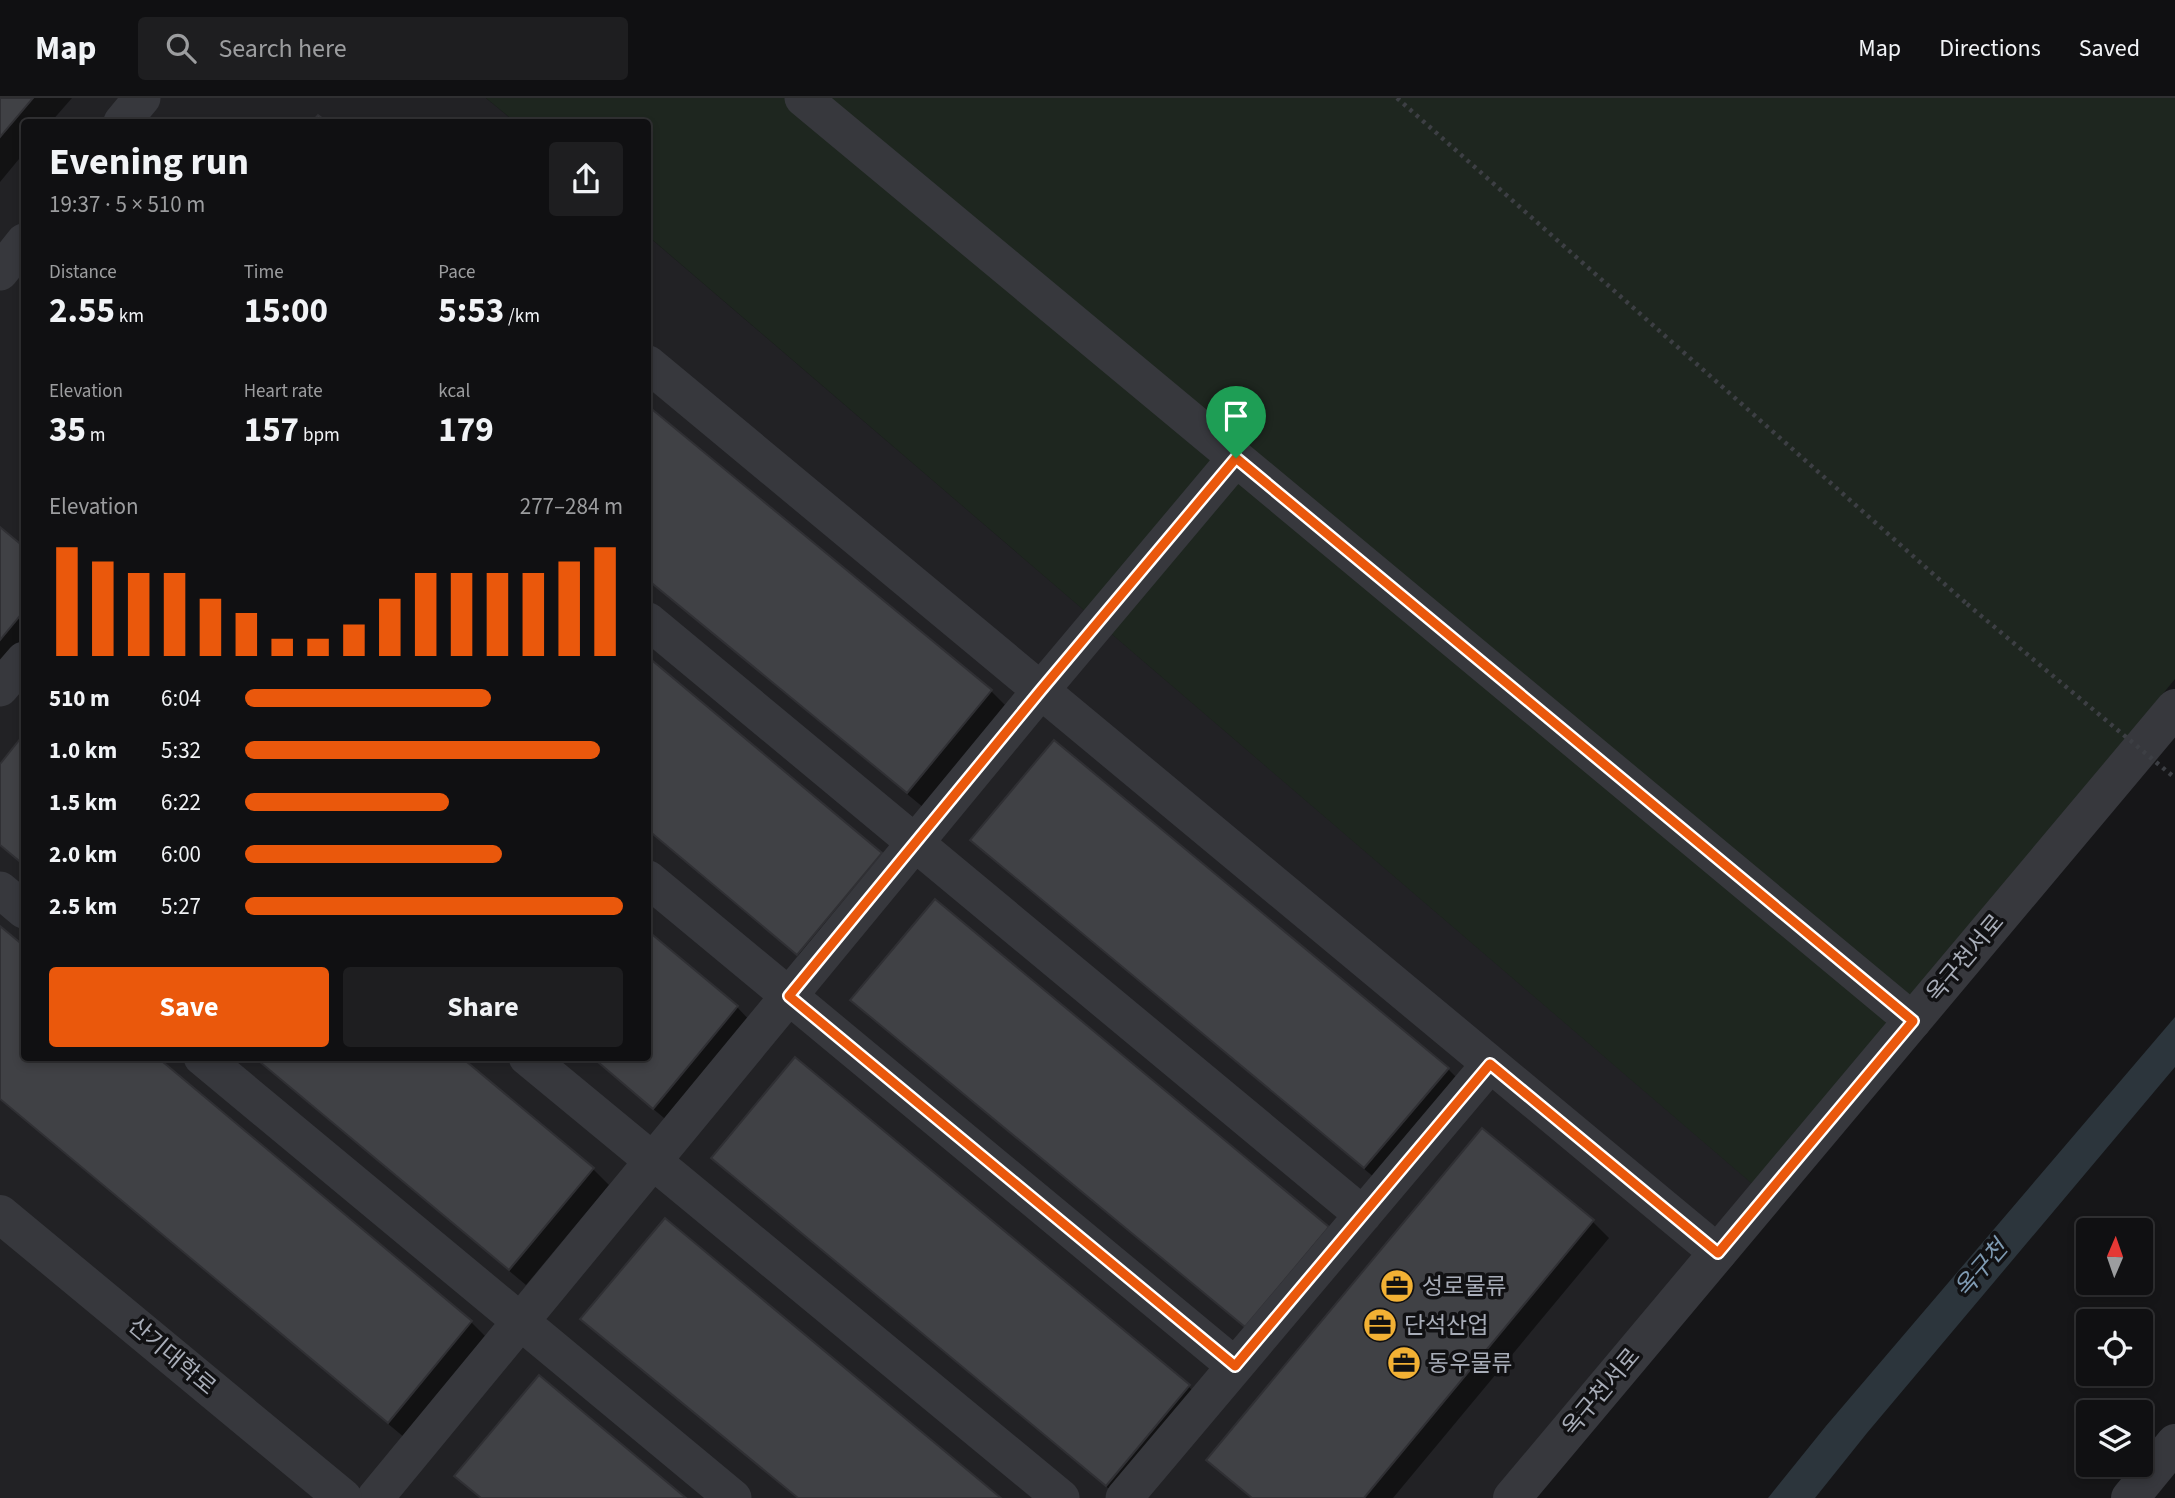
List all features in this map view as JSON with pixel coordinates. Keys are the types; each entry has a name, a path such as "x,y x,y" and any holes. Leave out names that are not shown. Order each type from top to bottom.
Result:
{"street":[{"path":"124,119 142,98"},
{"path":"803,98 1913,1021"},
{"path":"0,272 21,246"},
{"path":"651,366 1718,1253"},
{"path":"374,1498 1236,458"},
{"path":"651,623 1363,1215"},
{"path":"0,688 21,664"},
{"name":"옥구천서로","path":"1512,1498 2175,708"},
{"path":"651,881 1235,1366"},
{"path":"0,890 21,908"},
{"path":"207,1061 733,1498"},
{"path":"532,1061 1061,1498"},
{"path":"1124,1498 1490,1064"},
{"name":"산기대학로","path":"0,1214 343,1498"},
{"path":"2130,1498 2175,1443"}],"path":[{"path":"1397,98 1967,604 2175,778"}],"shaded area":[{"path":"0,98 486,98 511,119 21,119 21,1061 651,1061 651,239 1766,1195 1512,1498 0,1498"},
{"path":"486,98 2175,98 2175,679 1757,1188 651,239 651,119 511,119"}],"water":[{"name":"옥구천","path":"2175,1017 2175,1067 1815,1498 1768,1498 1826,1426"}],"building":[{"path":"0,98 33,98 0,137"},
{"path":"651,408 992,690 907,793 651,582"},
{"path":"0,527 21,544 21,615 0,640"},
{"path":"651,660 882,853 797,955 651,833"},
{"path":"21,738 21,862 0,845 0,764"},
{"path":"1054,740 1449,1068 1364,1168 970,840"},
{"path":"935,899 1329,1227 1245,1327 850,1000"},
{"path":"0,926 21,944 21,1061 162,1061 472,1321 388,1423 0,1099"},
{"path":"651,934 738,1006 653,1109 597,1061 651,1061"},
{"path":"795,1057 1190,1385 1106,1486 711,1158"},
{"path":"259,1061 466,1061 594,1168 509,1270"},
{"path":"1482,1128 1594,1220 1364,1498 1252,1498 1206,1460"},
{"path":"665,1218 1001,1498 798,1498 580,1319"},
{"path":"539,1375 686,1498 481,1498 454,1476"}],"place":[{"name":"성로물류","path":"1397,1286"},
{"name":"단석산업","path":"1380,1325"},
{"name":"동우물류","path":"1404,1363"}],"route":[{"path":"1236,458 1913,1021 1718,1253 1490,1064 1235,1366 789,996 1236,458"}]}
